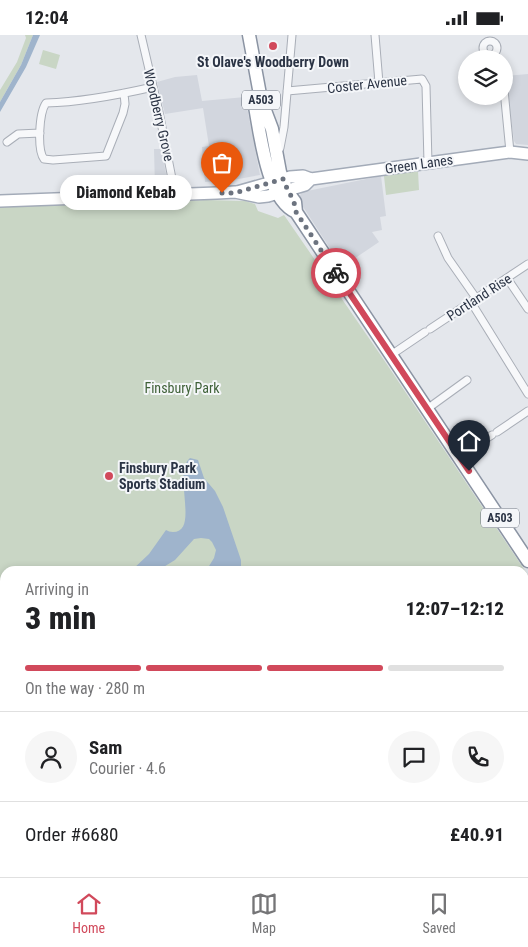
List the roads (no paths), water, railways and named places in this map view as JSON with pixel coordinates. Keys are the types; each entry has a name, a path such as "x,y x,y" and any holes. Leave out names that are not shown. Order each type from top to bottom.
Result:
{"highway":[{"name":"A503","path":"242,35 269,177 279,186"},
{"name":"A503","path":"249,35 261,100 272,129 279,186 288,208 296,212 528,561"}],"main road":[{"name":"Green Lanes","path":"0,201 235,193 259,197 279,186 305,185 310,179 510,152 528,154"}],"street":[{"name":"Woodberry Grove","path":"141,35 175,194"},
{"path":"275,149 280,147 281,144 292,35"},
{"path":"375,35 379,83"},
{"name":"Coster Avenue","path":"287,91 422,79 426,86 428,163"},
{"path":"124,93 125,104 123,113 106,156 44,159 40,155 42,112 46,103 75,101 152,87"},
{"path":"505,105 510,152"},
{"path":"7,142 18,134 40,133"},
{"path":"438,236 448,258 528,393"},
{"name":"Portland Rise","path":"391,355 528,264"},
{"path":"507,278 528,309"},
{"path":"428,409 467,380"},
{"path":"458,456 528,411"}],"water":[{"path":"33,35 40,35 26,67 0,112 0,102 21,65"},
{"path":"190,458 198,460 204,478 215,491 223,507 241,560 241,566 209,566 216,550 209,539 201,538 194,539 175,560 165,566 136,566 149,554 166,530 173,532 181,529 185,522 185,465"}],"place":[{"name":"St Olave's Woodberry Down","path":"273,46"},
{"name":"Diamond Kebab","path":"222,193"},
{"name":"Finsbury Park Sports Stadium","path":"109,476"}],"park label":[{"name":"Finsbury Park","path":"182,388"}]}
